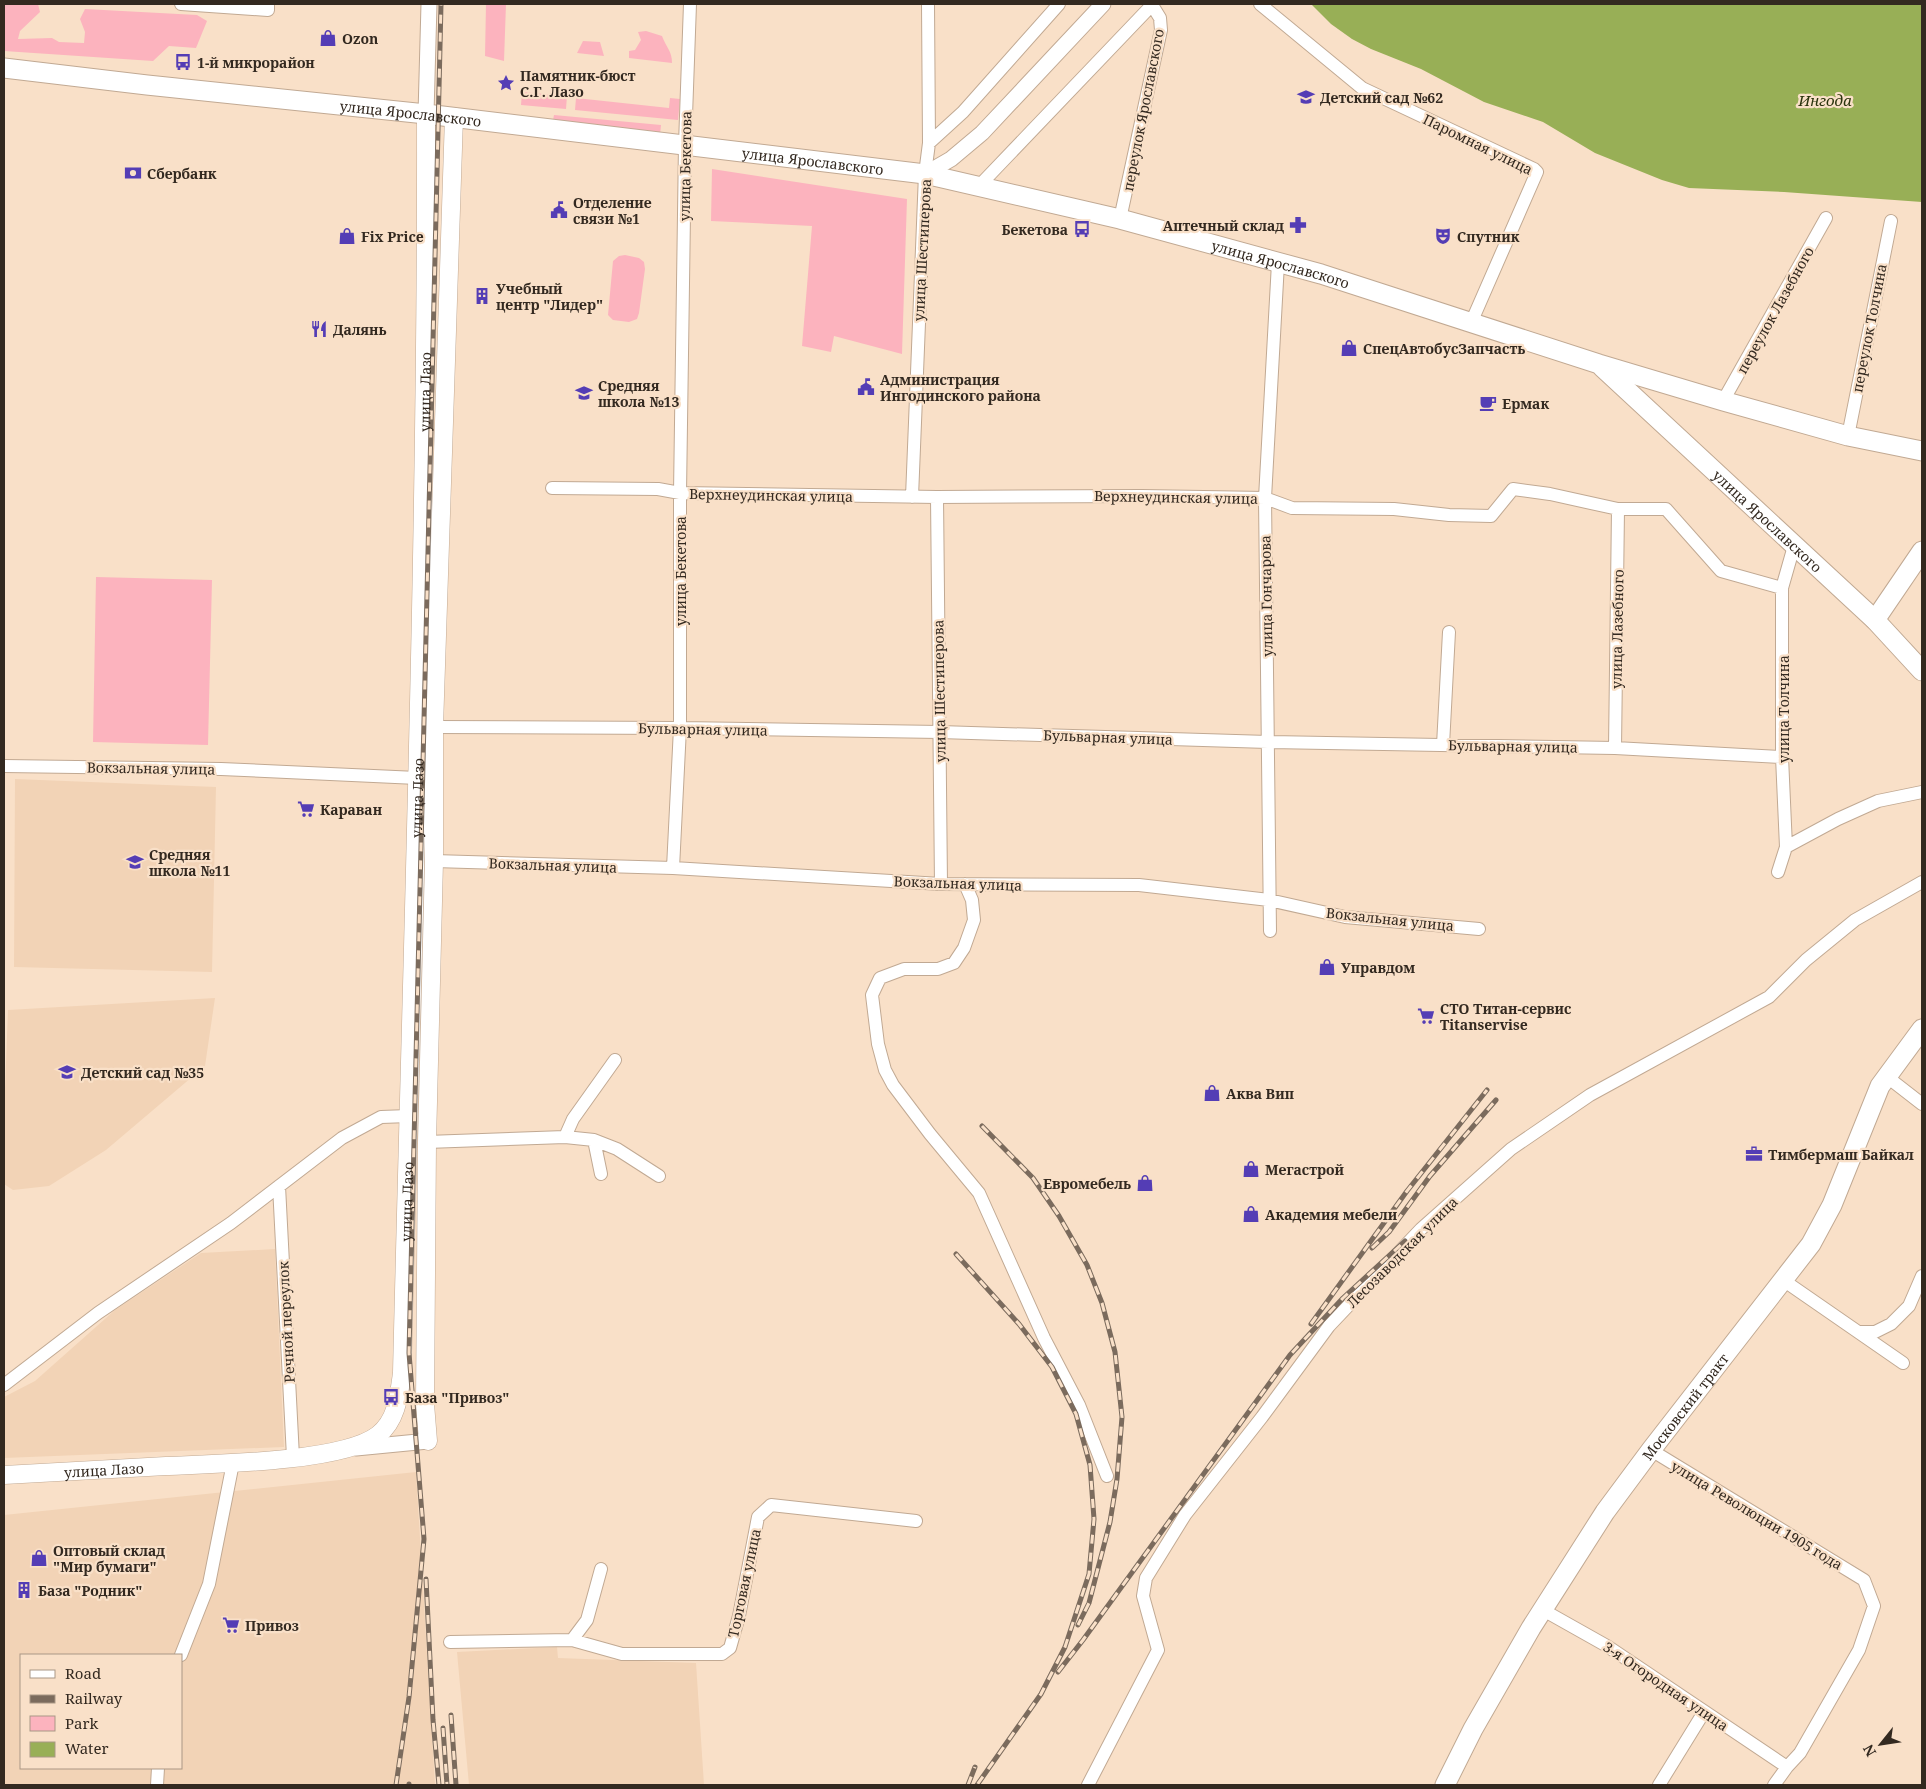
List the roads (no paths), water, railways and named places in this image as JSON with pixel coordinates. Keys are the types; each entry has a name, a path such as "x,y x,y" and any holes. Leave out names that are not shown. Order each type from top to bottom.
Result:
{"main road":[{"name":"улица Ярославского","path":"4,68 454,117 925,174 1120,220 1321,274 1599,364 1723,401 1848,436 1922,451"},
{"name":"улица Лазо","path":"4,1475 233,1463 348,1449 379,1434 390,1420 398,1402 402,1373 417,778 425,373 426,114"},
{"name":"улица Лазо","path":"428,1441 425,1404 427,1142 434,861 434,727 454,117"},
{"name":"улица Ярославского","path":"1599,364 1875,620"},
{"path":"1922,551 1875,620 1922,671"},
{"name":"Московский тракт","path":"1450,1783 1473,1729 1542,1610 1605,1512 1811,1244 1832,1205 1860,1131 1880,1086 1922,1029"}],"street":[{"path":"181,4 268,10 268,4"},
{"name":"улица Лазо","path":"426,114 429,4"},
{"name":"улица Бекетова","path":"673,868 680,728 680,493 685,144 690,4"},
{"name":"улица Шестиперова","path":"912,497 925,174 929,143 928,4"},
{"path":"929,143 963,112 1059,4"},
{"path":"925,174 951,159 982,133 1103,4"},
{"path":"979,186 1152,4"},
{"name":"переулок Ярославского","path":"1120,220 1161,30 1160,18 1152,4"},
{"name":"Паромная улица","path":"1260,4 1362,88 1537,172 1470,323"},
{"name":"переулок Лазебного","path":"1723,401 1826,218"},
{"name":"переулок Толчина","path":"1848,436 1891,221"},
{"name":"улица Гончарова","path":"1270,931 1265,498 1278,263"},
{"name":"Верхнеудинская улица","path":"552,488 658,489 680,493 912,497 1142,496 1265,498 1292,508 1394,509 1449,515 1492,516 1513,489 1550,494 1618,509 1666,509 1721,571 1782,588"},
{"name":"улица Шестиперова","path":"938,497 941,884"},
{"name":"улица Лазебного","path":"1615,748 1618,509"},
{"name":"улица Толчина","path":"1778,872 1786,847 1782,757 1782,588 1794,546"},
{"path":"1443,745 1449,632"},
{"name":"Бульварная улица","path":"434,727 940,732 1268,742 1615,748 1782,757"},
{"name":"Вокзальная улица","path":"4,766 221,769 417,778"},
{"path":"1786,847 1838,819 1878,801 1922,792"},
{"name":"Вокзальная улица","path":"434,861 673,868 941,884 1139,885 1269,900 1345,917 1479,929"},
{"name":"Лесозаводская улица","path":"1088,1785 1158,1650 1143,1596 1146,1578 1185,1515 1262,1417 1329,1326 1421,1229 1511,1149 1590,1095 1768,997 1806,960 1855,920 1922,882"},
{"path":"965,884 972,900 974,920 964,948 954,963 938,969 904,968 880,978 872,995 878,1044 885,1070 893,1085 930,1134 979,1193 1044,1338 1079,1404 1106,1476"},
{"path":"565,1137 573,1119 615,1060"},
{"path":"1886,1076 1922,1104"},
{"path":"4,1385 98,1313 231,1223 342,1138 381,1117 409,1116"},
{"path":"427,1142 565,1137 594,1140 617,1149 659,1176"},
{"path":"594,1140 601,1174"},
{"name":"Речной переулок","path":"279,1186 292,1457"},
{"path":"1858,1332 1875,1332 1891,1324 1909,1306 1922,1276"},
{"path":"1783,1280 1904,1364"},
{"path":"348,1449 428,1441"},
{"name":"улица Революции 1905 года","path":"1651,1450 1864,1580 1874,1606 1859,1650 1800,1752 1787,1767"},
{"path":"180,1654 209,1584 233,1463"},
{"name":"Торговая улица","path":"450,1642 572,1640 622,1654 722,1654 730,1648 739,1616 758,1517 771,1505 916,1521"},
{"path":"572,1640 587,1620 601,1569"},
{"name":"3-я Огородная улица","path":"1542,1610 1607,1646 1787,1767"},
{"path":"1659,1785 1704,1712"},
{"path":"1774,1785 1787,1767"},
{"path":"157,1785 158,1769"}],"water":[{"name":"Ингода","path":"1311,4 1922,4 1922,202 1784,192 1689,188 1662,180 1595,153 1543,122 1484,102 1421,69 1371,49 1352,39 1331,24"}],"railway":[{"path":"396,1785 409,1697 424,1539 409,1353 441,4"},
{"path":"1311,1324 1407,1191 1487,1090"},
{"path":"1372,1248 1389,1232 1430,1176 1496,1100"},
{"path":"982,1126 1033,1178 1059,1216 1087,1265 1102,1303 1115,1352 1122,1417 1117,1479 1110,1522 1089,1603 1078,1625"},
{"path":"1058,1672 1290,1355 1343,1298 1405,1241"},
{"path":"956,1254 1019,1324 1052,1367 1076,1414 1090,1465 1094,1519 1089,1574 1065,1647 1041,1694 977,1785"},
{"path":"426,1579 433,1720 439,1785"},
{"path":"451,1715 456,1785"},
{"path":"443,1728 447,1785"},
{"path":"968,1785 975,1767"}],"place":[{"name":"Ozon","path":"328,38"},
{"name":"1-й микрорайон","path":"183,62"},
{"name":"Памятник-бюст С.Г. Лазо","path":"506,83"},
{"name":"Детский сад №62","path":"1306,97"},
{"name":"Сбербанк","path":"133,173"},
{"name":"Отделение связи №1","path":"559,210"},
{"name":"Аптечный склад","path":"1298,225"},
{"name":"Бекетова","path":"1082,229"},
{"name":"Fix Price","path":"347,236"},
{"name":"Спутник","path":"1443,236"},
{"name":"Учебный центр \"Лидер\"","path":"482,296"},
{"name":"Далянь","path":"319,329"},
{"name":"СпецАвтобусЗапчасть","path":"1349,348"},
{"name":"Администрация Ингодинского района","path":"866,387"},
{"name":"Средняя школа №13","path":"584,393"},
{"name":"Ермак","path":"1488,403"},
{"name":"Караван","path":"306,809"},
{"name":"Средняя школа №11","path":"135,862"},
{"name":"Управдом","path":"1327,967"},
{"name":"СТО Титан-сервис Titanservise","path":"1426,1016"},
{"name":"Детский сад №35","path":"67,1072"},
{"name":"Аква Вип","path":"1212,1093"},
{"name":"Тимбермаш Байкал","path":"1754,1154"},
{"name":"Мегастрой","path":"1251,1169"},
{"name":"Евромебель","path":"1145,1183"},
{"name":"Академия мебели","path":"1251,1214"},
{"name":"База \"Привоз\"","path":"391,1397"},
{"name":"Оптовый склад \"Мир бумаги\"","path":"39,1558"},
{"name":"База \"Родник\"","path":"24,1590"},
{"name":"Привоз","path":"231,1625"}]}
